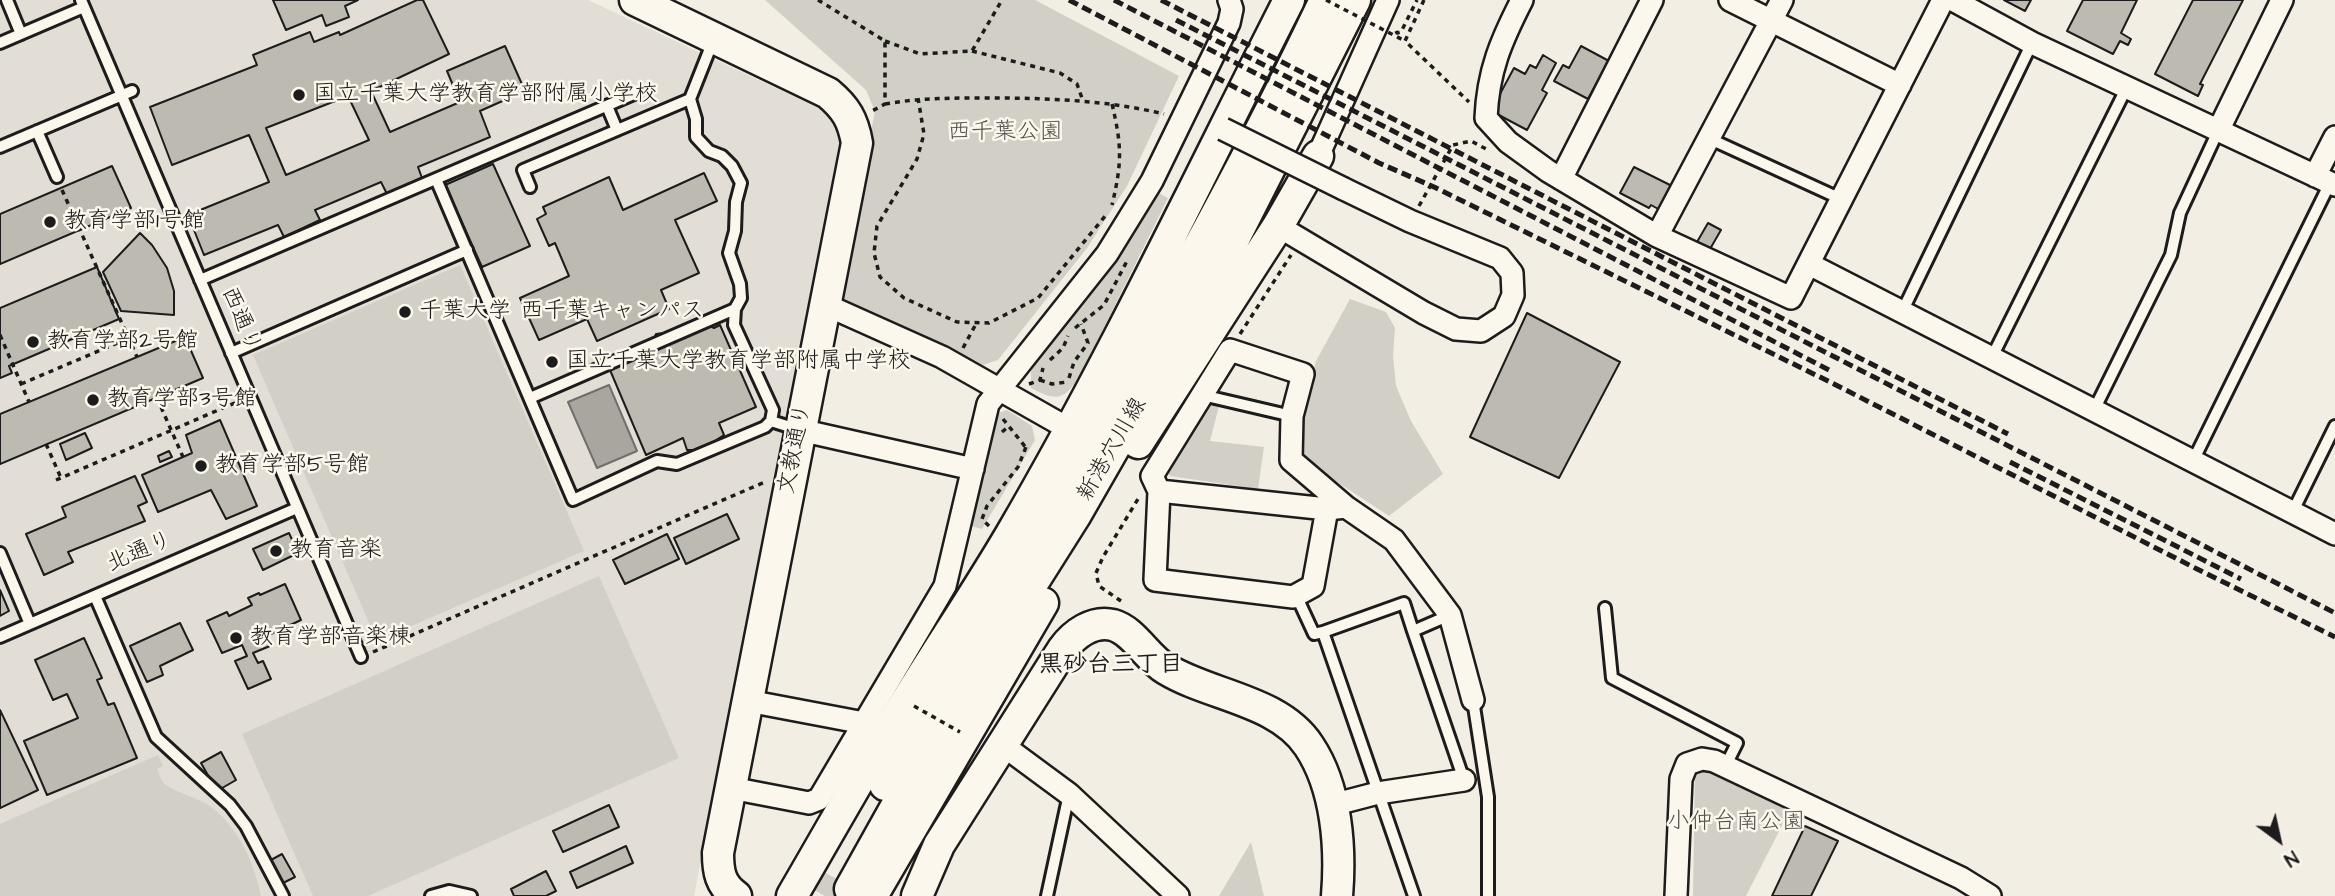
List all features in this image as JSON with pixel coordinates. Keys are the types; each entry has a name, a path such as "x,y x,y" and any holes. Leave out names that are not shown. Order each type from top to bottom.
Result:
{"street":[{"name":"文教通り","path":"635,0 828,93 844,107 853,124 856,143 825,305 795,428 748,701 718,853 718,870 723,883 736,896"},
{"path":"731,788 809,803 819,799 945,586 988,404 1002,390 1107,254 1152,181 1228,23 1231,9 1229,0"},
{"path":"792,896 906,702 1010,535 1069,429 1148,281 1289,0"},
{"name":"新港穴川線","path":"852,887 909,740 1047,513 1182,279 1326,0"},
{"name":"新港穴川線","path":"852,887 931,744 1075,516 1235,237 1355,0"},
{"path":"852,887 1138,443 1290,233 1318,156 1388,0"},
{"path":"1522,0 1501,41 1487,90 1486,118 1508,142 1561,179 1657,236 1791,298 1943,0"},
{"path":"1561,179 1652,0"},
{"path":"1730,0 1900,85"},
{"path":"1657,236 1782,0"},
{"path":"1954,0 2032,43 2327,181 2335,136"},
{"path":"2219,130 2282,0"},
{"path":"1223,129 1410,221 1500,258 1512,273 1513,295 1504,316 1481,331 1456,329 1424,313 1290,233"},
{"path":"1809,264 2335,534"},
{"path":"825,305 942,357 1069,429"},
{"path":"1336,508 1313,586 1293,597 1155,580 1156,483 1202,395 1230,350 1303,374 1292,416 1291,460 1336,508 1394,540 1450,615 1473,700"},
{"path":"795,428 973,469"},
{"path":"1156,483 1336,508"},
{"path":"917,896 939,845 968,795 1003,746 1074,635 1106,624 1128,634 1148,656 1166,670 1280,718 1308,744 1321,767 1332,805 1337,841 1337,896"},
{"path":"748,701 864,723"},
{"path":"1003,746 1069,794 1178,896"},
{"path":"1676,896 1681,779 1687,764 1702,759 1725,767 1961,878 1990,896"},
{"path":"1332,805 1378,793 1464,780"}],"lane":[{"path":"7,0 21,34"},
{"path":"0,43 82,4"},
{"name":"西通り","path":"82,4 127,93 200,280 361,657"},
{"path":"436,179 573,500 657,461 677,464 765,427 771,421 772,410 734,325 735,309 741,298 740,284 729,253 735,231 736,202 741,183 733,166 722,156 709,151 696,137 696,119 690,99 715,38"},
{"path":"1902,312 2032,43"},
{"path":"1992,359 2127,86"},
{"path":"0,147 127,93"},
{"path":"200,280 634,94"},
{"path":"530,187 523,170 690,99"},
{"path":"607,106 617,130"},
{"path":"2094,410 2171,255 2180,214 2219,130"},
{"path":"37,131 59,183"},
{"path":"1708,138 1841,200"},
{"path":"2193,461 2327,181"},
{"path":"231,353 467,250"},
{"path":"530,398 735,309"},
{"path":"1202,395 1292,416"},
{"path":"771,421 795,428"},
{"path":"2292,513 2335,426"},
{"name":"北通り","path":"0,637 298,508"},
{"path":"0,553 30,624"},
{"path":"1296,595 1314,634 1404,603 1464,780"},
{"path":"95,596 156,737 230,806 246,826 283,896"},
{"path":"1605,608 1612,678 1737,743 1725,767"},
{"path":"1413,631 1450,615"},
{"path":"1323,632 1414,896"},
{"path":"1473,700 1488,797 1488,896"},
{"path":"1047,896 1069,794"},
{"path":"431,896 449,891 471,896"}],"path":[{"path":"818,0 885,41 920,54 972,51 1060,74 1077,84 1083,101"},
{"path":"972,51 1002,0"},
{"path":"1326,0 1405,41 1486,118"},
{"path":"1401,32 1417,0"},
{"path":"1405,41 1424,0"},
{"path":"885,41 885,104"},
{"path":"918,98 925,134 917,159 877,226 874,253 880,277 904,298 957,322 989,323 1038,298 1111,209 1120,172 1119,137 1111,104"},
{"path":"867,113 885,104 918,98 1058,99 1135,107 1166,115"},
{"path":"1410,221 1453,145 1471,141 1493,152"},
{"path":"59,183 137,357"},
{"path":"1230,350 1290,233"},
{"path":"961,353 977,322"},
{"path":"1068,382 1074,362 1088,343 1081,324"},
{"path":"0,335 29,402"},
{"path":"21,384 130,338"},
{"path":"1040,380 1052,384 1076,384"},
{"path":"55,480 250,397"},
{"path":"158,398 183,457"},
{"path":"1002,418 1032,454"},
{"path":"46,444 61,478"},
{"path":"989,526 982,519 987,506 1017,467 1026,447"},
{"path":"361,657 767,481 779,481"},
{"path":"1126,604 1100,586 1097,573 1103,557 1156,483"},
{"path":"914,706 960,732"}],"shaded area":[{"name":"千葉大学 西千葉キャンパス","path":"0,0 588,0 827,112 843,147 694,896 0,896"},
{"path":"609,385 637,451 597,468 568,402"}],"green space":[{"name":"西千葉公園","path":"765,0 1035,0 1179,76 1127,186 1087,248 998,360 983,365 838,300 875,111 866,90"},
{"path":"1153,190 1168,198 1080,376 1069,390 1059,396 1047,395 1031,388 1031,371 1112,263"},
{"path":"460,265 584,551 377,641 253,355"},
{"path":"1350,299 1386,312 1395,328 1393,356 1396,386 1411,421 1443,474 1389,516 1296,455 1296,435 1316,361"},
{"path":"1213,403 1219,406 1210,441 1264,447 1258,489 1170,476 1166,468 1203,407"},
{"path":"1007,410 1032,426 1035,440 982,529 964,524 988,417"},
{"path":"599,576 679,758 368,896 313,896 242,734"},
{"path":"158,755 163,766 157,769 164,783 205,803 235,832 248,856 261,896 0,896 0,824"},
{"name":"小仲台南公園","path":"1708,765 1793,804 1746,896 1693,896 1695,772"},
{"path":"1251,842 1264,896 1219,896"}],"building":[{"path":"273,0 358,0 345,6 349,17 326,26 322,15 286,30"},
{"path":"417,0 423,0 449,54 371,91 390,132 460,102 447,71 505,46 525,91 480,111 490,137 418,167 422,178 387,194 381,182 315,210 320,220 284,237 278,225 204,255 188,215 269,182 249,135 172,165 150,107 257,65 253,55 310,32 314,42 339,32 340,35","holes":["348,96 369,140 286,175 266,128"]},
{"path":"2004,0 2031,0 2025,11"},
{"path":"2083,0 2137,0 2121,33 2131,39 2128,45 2120,41 2113,54 2067,31"},
{"path":"2193,0 2243,0 2200,84 2203,85 2198,96 2155,74"},
{"path":"1581,46 1609,61 1588,99 1554,81 1563,65 1569,68"},
{"path":"1543,55 1556,63 1542,90 1547,93 1527,130 1495,113 1498,107 1494,105 1514,68 1525,74 1530,65 1536,68"},
{"path":"493,164 530,246 482,267 445,185"},
{"name":"教育学部1号館","path":"112,166 131,208 0,264 0,214"},
{"path":"1634,167 1672,186 1660,210 1651,205 1649,208 1620,193"},
{"path":"704,173 717,201 675,220 699,273 661,290 669,309 597,341 587,319 539,340 520,298 569,276 555,243 549,246 537,219 546,214 543,207 609,177 623,210"},
{"path":"1708,223 1721,230 1710,249 1697,242"},
{"path":"140,233 152,245 167,268 174,291 174,315 121,311 103,272"},
{"name":"教育学部2号館","path":"97,267 119,319 9,366 12,373 0,378 0,308"},
{"path":"1527,313 1620,362 1559,478 1470,437"},
{"path":"702,322 714,328 720,325 756,407 719,423 724,435 701,450 687,450 683,438 646,455 610,370 615,368 619,356 653,341 656,334 664,333 667,336"},
{"name":"教育学部3号館","path":"185,337 203,378 0,464 0,414"},
{"name":"教育学部5号館","path":"220,420 257,506 226,519 211,490 158,512 142,475 192,453 186,435"},
{"path":"85,433 92,448 66,460 60,444"},
{"path":"169,451 172,457 160,462 158,456"},
{"path":"135,476 147,502 138,506 145,521 68,552 73,562 44,575 26,534 66,517 62,507"},
{"path":"727,514 739,539 686,564 674,538"},
{"name":"教育音楽","path":"289,533 298,553 263,570 253,549"},
{"path":"667,534 679,559 625,584 613,560"},
{"name":"教育学部音楽棟","path":"285,584 301,620 271,634 270,630 255,637 259,644 267,640 270,646 253,653 258,663 263,661 271,679 248,689 235,661 247,656 242,645 222,653 207,621 227,612 229,616 252,605 248,598"},
{"path":"0,590 9,611 0,616"},
{"path":"180,623 193,650 160,666 163,675 147,682 130,646"},
{"path":"84,638 102,678 97,680 108,705 114,703 137,758 47,795 24,741 78,718 67,694 53,700 35,660"},
{"path":"0,710 38,790 0,808"},
{"path":"221,752 236,780 217,791 201,763"},
{"path":"609,805 619,827 563,852 553,831"},
{"path":"1805,826 1838,841 1811,896 1772,896"},
{"path":"626,846 633,863 577,888 570,872"},
{"path":"282,854 295,877 281,884 269,861"},
{"path":"546,871 556,891 546,896 514,896 511,889"}],"tunnel":[{"path":"825,896 835,878"}],"railway":[{"path":"1069,0 1379,163 1434,187 1832,383 2335,637"},
{"path":"1114,0 1829,370"},
{"path":"1161,0 2008,434"},
{"path":"1176,20 2335,613"},
{"path":"2010,462 2241,579"}],"place":[{"name":"国立千葉大学教育学部附属小学校","path":"299,95"},
{"name":"教育学部1号館","path":"50,222"},
{"name":"千葉大学 西千葉キャンパス","path":"405,312"},
{"name":"教育学部2号館","path":"33,342"},
{"name":"国立千葉大学教育学部附属中学校","path":"552,362"},
{"name":"教育学部3号館","path":"93,400"},
{"name":"教育学部5号館","path":"201,466"},
{"name":"教育音楽","path":"276,551"},
{"name":"教育学部音楽棟","path":"236,638"}],"district":[{"name":"黒砂台三丁目","path":"1111,666"}]}
